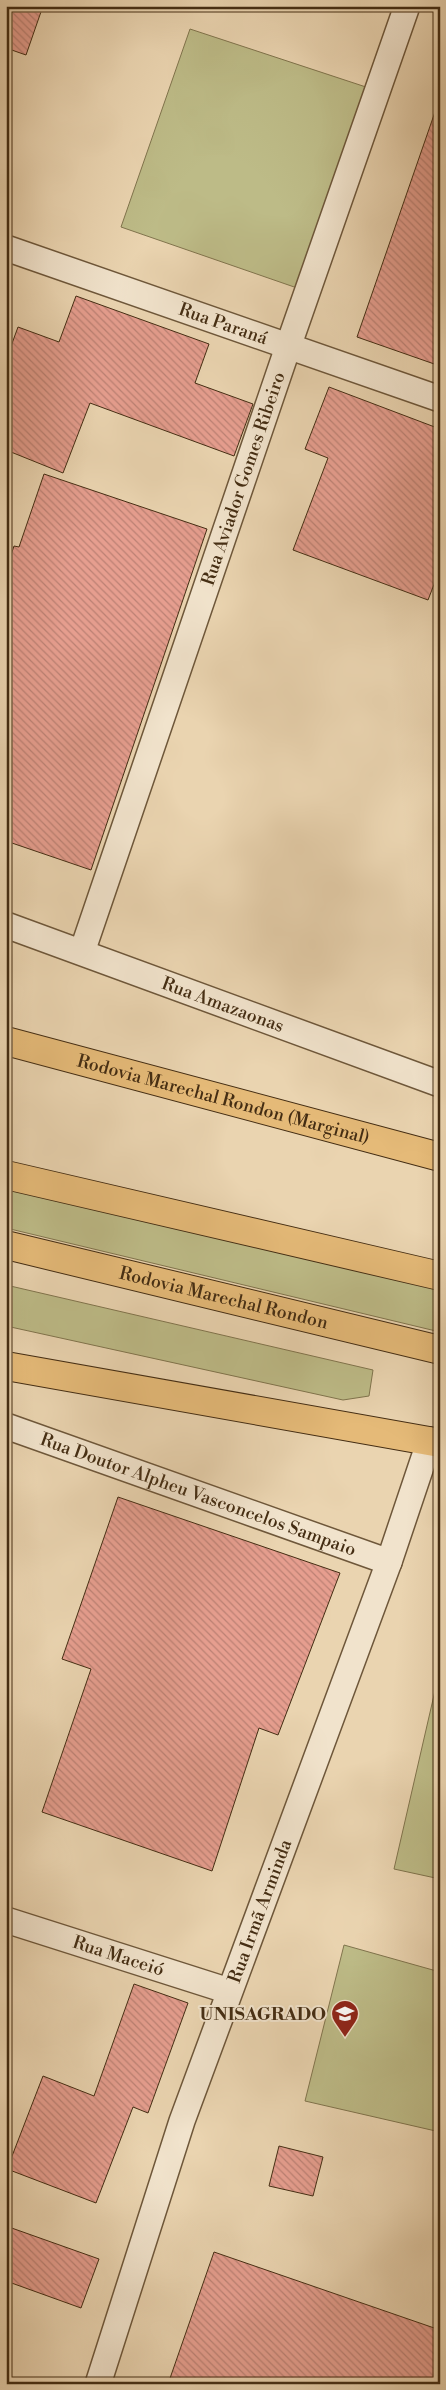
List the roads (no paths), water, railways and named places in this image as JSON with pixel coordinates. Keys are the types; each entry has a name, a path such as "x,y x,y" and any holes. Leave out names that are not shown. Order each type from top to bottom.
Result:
{"highway":[{"name":"Rodovia Marechal Rondon (Marginal)","path":"6,1041 440,1157"},
{"path":"6,1174 440,1276"},
{"name":"Rodovia Marechal Rondon","path":"6,1245 440,1350"},
{"path":"6,1366 435,1442"}],"street":[{"name":"Rua Aviador Gomes Ribeiro","path":"82,952 288,347 407,6"},
{"name":"Rua Paraná","path":"6,248 440,398"},
{"name":"Rua Amazaonas","path":"6,925 440,1084"},
{"name":"Rua Doutor Alpheu Vasconcelos Sampaio","path":"6,1426 389,1562"},
{"name":"Rua Irmã Arminda","path":"98,2384 182,2121 435,1442"},
{"name":"Rua Maceió","path":"6,1920 229,1991"}],"place":[{"name":"UNISAGRADO","path":"345,2038"}]}
